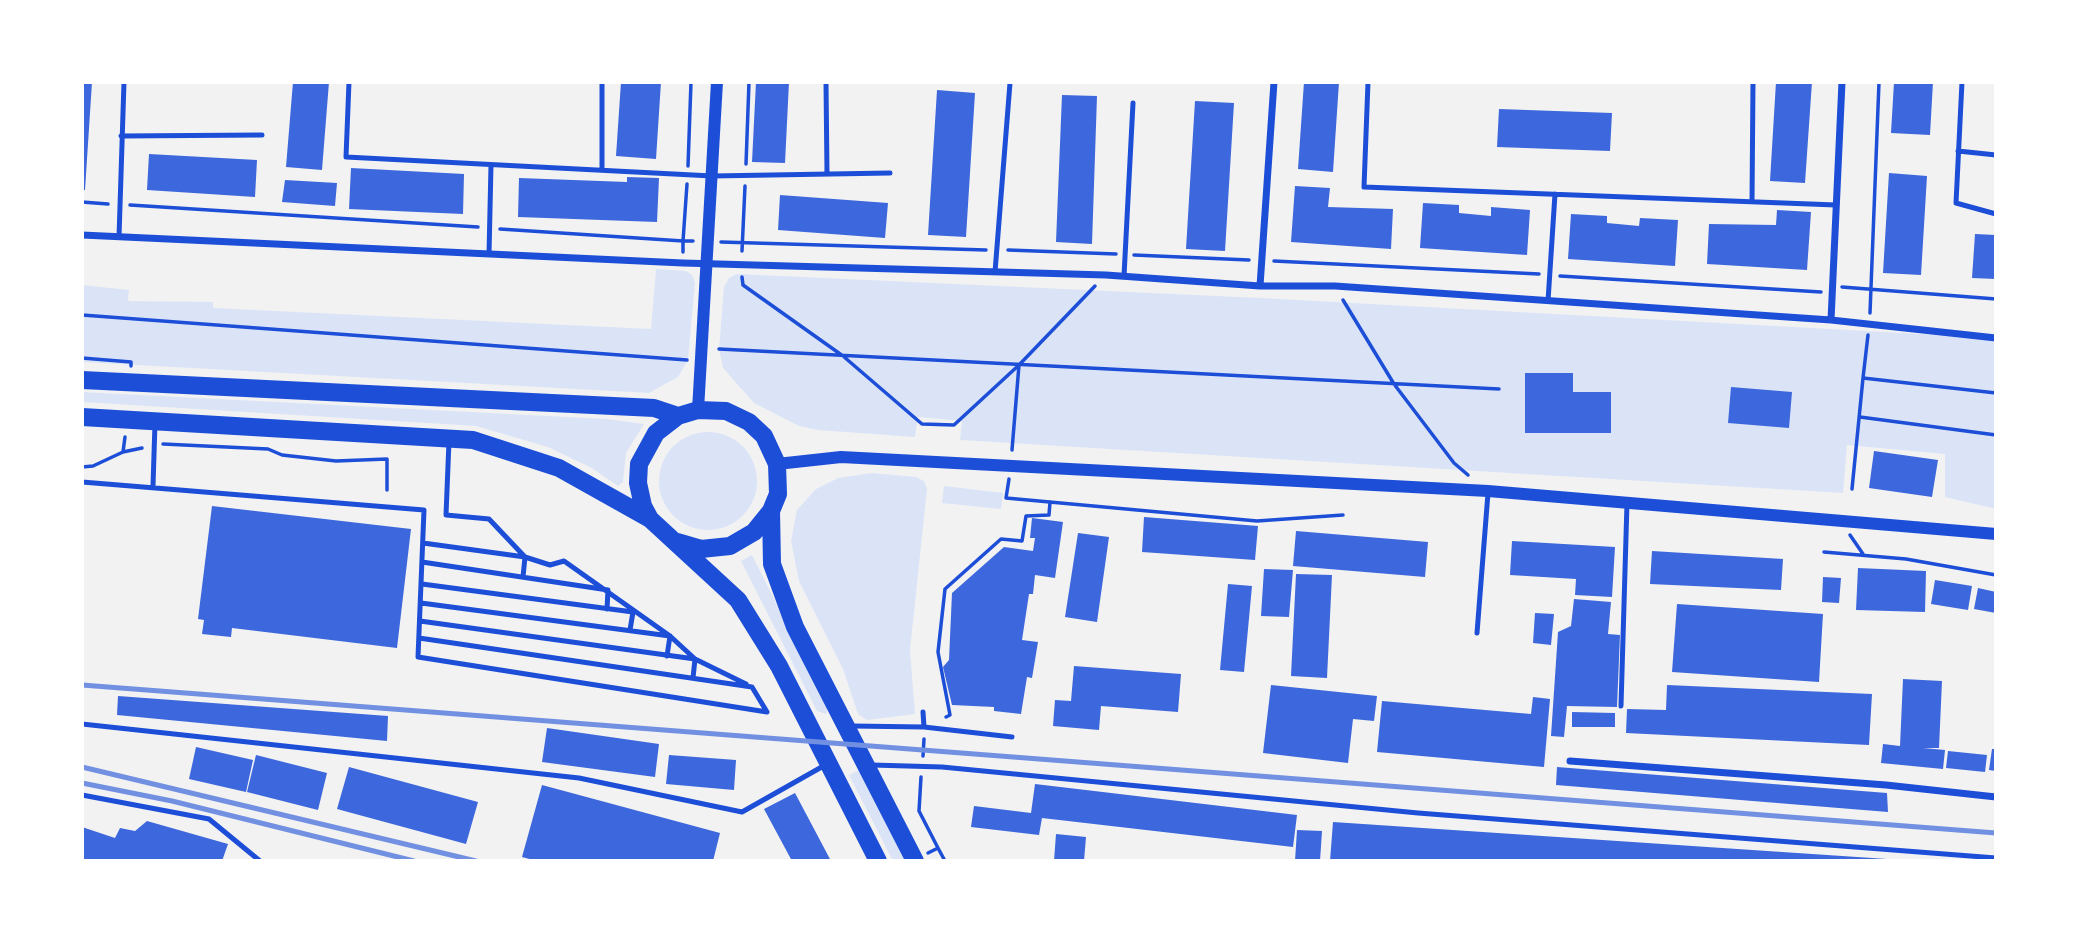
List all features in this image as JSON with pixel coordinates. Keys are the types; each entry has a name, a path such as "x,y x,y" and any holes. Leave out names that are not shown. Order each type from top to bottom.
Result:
{"main road":[{"path":"82,380 654,408 678,416"},
{"path":"650,519 643,506 638,483 639,464 656,433 678,416 698,410 726,411 749,422 764,436 777,464 778,494 771,511 754,532 730,546 701,550 677,542"},
{"path":"82,417 473,440 559,468 650,519 738,600 779,666 878,861"},
{"path":"771,511 772,564 795,627 915,861"}],"street":[{"path":"698,410 717,82"},
{"path":"1260,286 1274,82"},
{"path":"1831,320 1842,82"},
{"path":"82,235 708,264 1106,275 1260,286 1335,286 1831,320 1996,338"},
{"path":"777,464 841,457 1488,491 1996,534"},
{"path":"1570,761 1886,785 1996,797"}],"lane":[{"path":"119,237 124,82"},
{"path":"349,82 345,157 712,176 890,173"},
{"path":"602,82 602,170"},
{"path":"826,82 827,174"},
{"path":"1368,82 1364,187 1836,205"},
{"path":"1752,202 1753,82"},
{"path":"1962,82 1955,203 1996,214"},
{"path":"995,272 1010,83"},
{"path":"1124,276 1133,103"},
{"path":"121,136 262,135"},
{"path":"1958,151 1996,155"},
{"path":"489,254 491,165"},
{"path":"1548,301 1555,194"},
{"path":"153,486 155,420"},
{"path":"449,438 446,515 489,519 526,557"},
{"path":"82,482 424,510 418,657 767,712 752,687 695,659 670,635 633,612 608,590 564,561 550,565 526,557 423,543"},
{"path":"1477,633 1488,491"},
{"path":"1620,706 1627,503"},
{"path":"523,577 526,557"},
{"path":"422,562 608,590"},
{"path":"422,584 633,612"},
{"path":"607,609 608,590"},
{"path":"421,603 670,635"},
{"path":"629,630 633,612"},
{"path":"420,621 695,659"},
{"path":"667,656 670,635"},
{"path":"419,638 752,687"},
{"path":"694,678 695,659"},
{"path":"923,712 924,727"},
{"path":"82,724 579,778 742,812 830,762"},
{"path":"845,725 924,727 1012,737"},
{"path":"865,765 922,767 1419,813 1996,858"},
{"path":"82,795 209,819 260,861"}],"path":[{"path":"82,202 683,241 691,82"},
{"path":"1852,489 1872,288 1879,82"},
{"path":"741,263 743,285 843,356 922,424 954,425 1020,365 1106,275 1108,253"},
{"path":"1236,261 1262,260 1550,275 1818,293 1832,287 1872,288 1996,299"},
{"path":"1335,286 1394,384 1454,463 1488,491"},
{"path":"82,315 688,360"},
{"path":"719,349 1499,389"},
{"path":"1863,378 1996,393"},
{"path":"1860,417 1996,435"},
{"path":"82,467 93,467 123,452"},
{"path":"938,848 919,811 924,727 950,715 938,652 946,589 1002,539 1022,541 1026,516 1049,515 1050,502"},
{"path":"1848,531 1863,554"},
{"path":"1824,552 1863,554 1996,575"}],"shaded area":[{"path":"656,269 686,271 692,275 695,283 688,360 678,377 649,393 82,362 82,285 129,290 128,301 213,302 213,308 651,329"},
{"path":"737,274 1261,298 1996,338 1996,509 1945,497 1945,454 1847,445 1843,493 960,440 962,421 918,417 915,437 818,430 799,426 754,403 723,368 719,349 724,287 729,278"},
{"path":"82,392 607,419 644,424 626,453 623,482 618,486 590,467 548,447 476,426 82,402"},
{"path":"708,432 727,436 743,446 753,462 757,481 753,500 743,516 727,526 708,530 689,526 673,516 663,500 659,481 663,462 673,446 689,436"},
{"path":"872,473 916,477 924,481 927,489 910,650 915,714 867,720 858,714 843,669 799,581 791,541 797,510 816,489 838,478"},
{"path":"944,486 1003,493 1001,509 942,503"},
{"path":"752,555 828,706 826,714 817,711 741,561"},
{"path":"859,770 905,861 893,861 849,775"}],"building":[{"path":"82,82 92,82 85,190 82,190"},
{"path":"293,82 329,82 322,170 286,167"},
{"path":"621,82 661,82 656,159 616,156"},
{"path":"756,82 789,82 785,163 752,162"},
{"path":"1304,82 1339,82 1333,172 1298,169"},
{"path":"1776,82 1812,82 1805,183 1770,181"},
{"path":"1894,82 1933,82 1930,135 1891,133"},
{"path":"937,90 975,93 966,237 928,235"},
{"path":"1062,95 1097,96 1092,244 1056,242"},
{"path":"1195,101 1234,103 1225,251 1186,249"},
{"path":"1499,109 1612,113 1610,151 1497,147"},
{"path":"149,154 257,160 255,197 147,190"},
{"path":"351,168 464,174 463,214 349,209"},
{"path":"1889,173 1927,176 1921,275 1883,273"},
{"path":"627,177 659,178 657,222 518,217 519,178 627,182"},
{"path":"285,180 337,183 335,206 282,202"},
{"path":"1295,186 1330,188 1328,207 1393,209 1391,249 1291,242"},
{"path":"780,195 888,203 885,238 778,230"},
{"path":"1423,203 1459,205 1459,213 1491,216 1491,207 1530,210 1527,255 1420,248"},
{"path":"1777,210 1811,212 1807,270 1707,264 1709,224 1776,225"},
{"path":"1571,214 1607,216 1607,223 1639,226 1640,218 1678,220 1675,266 1568,259"},
{"path":"1975,234 1996,235 1996,279 1972,278"},
{"path":"1525,373 1573,373 1573,392 1611,392 1611,433 1525,433"},
{"path":"1731,387 1792,392 1789,428 1728,423"},
{"path":"1874,451 1938,460 1932,497 1869,488"},
{"path":"212,506 411,529 397,648 232,628 231,637 202,634 204,620 198,619"},
{"path":"1144,517 1258,526 1255,560 1142,552"},
{"path":"1032,518 1063,522 1055,578 1035,575 1033,594 1029,594 1022,640 1038,642 1032,678 1027,677 1021,714 994,711 994,707 952,705 943,667 949,660 952,593 1004,547 1033,551 1035,538 1030,538"},
{"path":"1296,531 1428,542 1425,577 1293,566"},
{"path":"1078,533 1109,537 1097,622 1065,617"},
{"path":"1512,541 1615,547 1612,597 1575,595 1576,579 1510,575"},
{"path":"1652,551 1783,559 1781,590 1650,584"},
{"path":"1858,568 1926,571 1925,612 1856,610"},
{"path":"1264,569 1293,570 1289,617 1261,616"},
{"path":"1296,574 1332,575 1327,678 1291,676"},
{"path":"1823,577 1841,578 1839,603 1822,602"},
{"path":"1935,580 1972,586 1968,610 1931,604"},
{"path":"1228,584 1252,586 1244,672 1220,670"},
{"path":"1978,588 1996,592 1996,613 1974,609"},
{"path":"1574,599 1611,602 1608,634 1620,635 1617,707 1567,706 1564,737 1551,736 1558,632 1571,626"},
{"path":"1677,604 1823,614 1819,682 1672,672"},
{"path":"1535,613 1554,614 1551,645 1533,643"},
{"path":"1074,666 1181,674 1178,712 1101,706 1099,730 1053,726 1055,700 1071,701"},
{"path":"1903,679 1942,681 1939,748 1923,748 1945,750 1943,769 1881,763 1883,744 1900,746"},
{"path":"1271,685 1377,696 1374,721 1353,719 1348,763 1263,753"},
{"path":"1667,685 1872,694 1869,745 1626,733 1627,709 1666,710"},
{"path":"118,696 388,716 387,741 117,715"},
{"path":"1533,697 1550,699 1544,767 1377,752 1382,701 1531,714"},
{"path":"1572,712 1615,713 1615,727 1572,727"},
{"path":"547,728 659,744 655,777 542,762"},
{"path":"196,747 253,760 246,792 189,779"},
{"path":"1992,749 1996,749 1996,771 1989,770"},
{"path":"1948,751 1987,755 1985,772 1946,768"},
{"path":"256,755 327,773 318,810 247,792"},
{"path":"669,755 736,760 734,790 666,784"},
{"path":"349,767 478,802 466,844 337,809"},
{"path":"1557,767 1887,793 1888,812 1556,785"},
{"path":"1035,784 1297,815 1293,847 1042,818 1039,835 971,827 974,806 1031,813"},
{"path":"542,785 720,833 713,861 537,861 522,857"},
{"path":"795,793 831,861 792,861 764,809"},
{"path":"147,821 228,844 222,861 82,861 82,827 115,838 120,828 135,831"},
{"path":"1333,822 1887,859 1887,861 1330,861"},
{"path":"1297,830 1322,831 1320,861 1295,861"},
{"path":"1056,834 1086,837 1084,861 1054,861"}],"railway":[{"path":"82,685 1996,833"},
{"path":"82,767 476,861"},
{"path":"82,783 172,801 414,861"}]}
